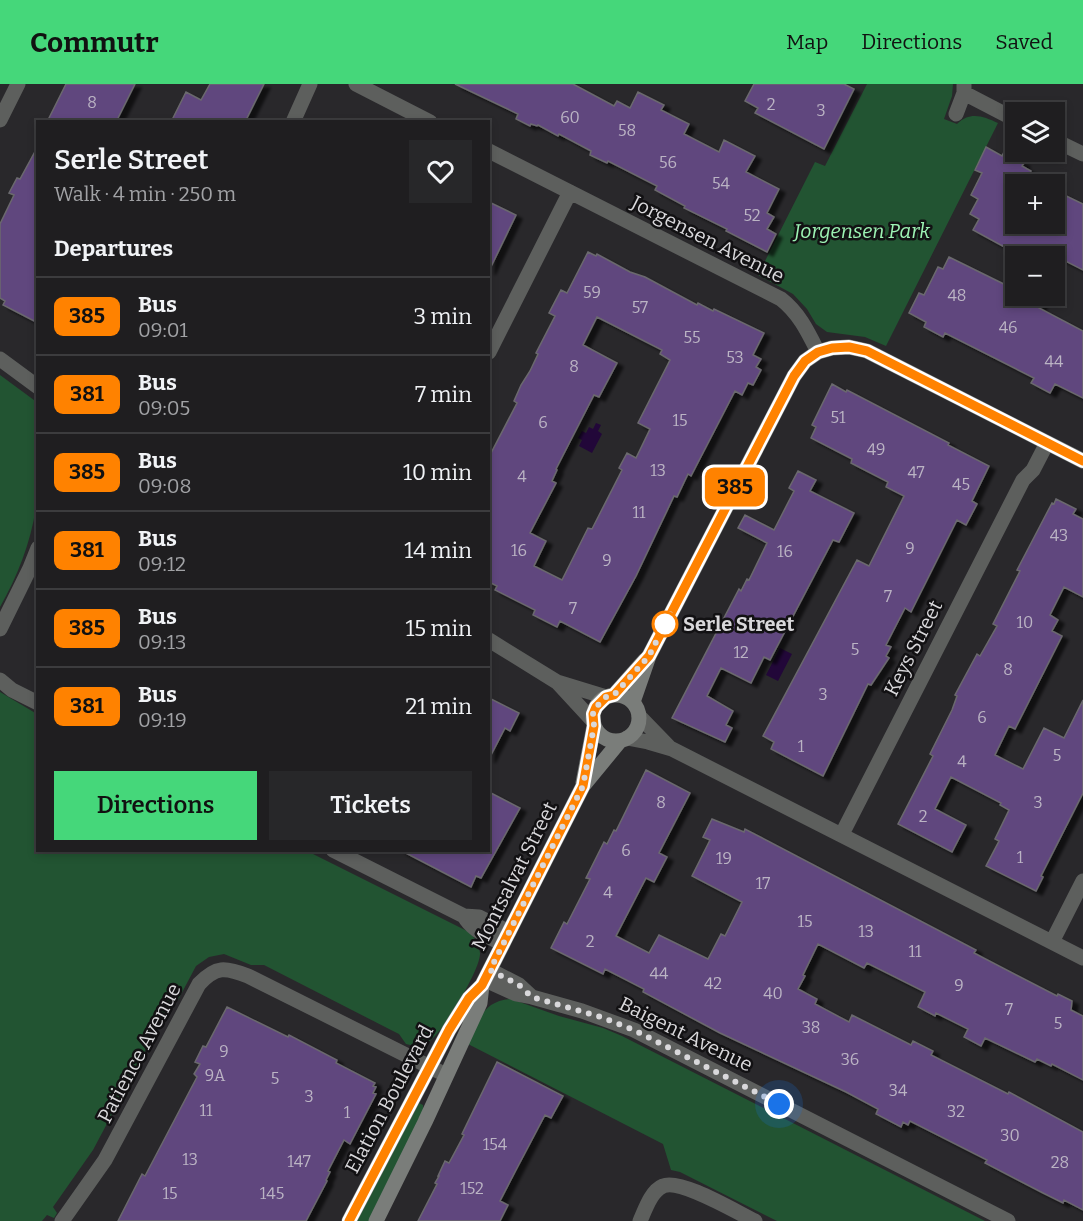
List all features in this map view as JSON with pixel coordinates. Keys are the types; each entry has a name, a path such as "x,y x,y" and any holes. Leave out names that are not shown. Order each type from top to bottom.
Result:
{"street":[{"path":"0,120 18,84"},
{"path":"294,120 310,84"},
{"path":"356,84 426,120"},
{"path":"956,114 964,89 1005,113"},
{"path":"1065,145 1083,154"},
{"name":"Jorgensen Avenue","path":"490,152 781,299 803,323 818,352"},
{"path":"490,350 570,192"},
{"path":"623,740 634,733 636,709 649,656 779,402 805,361 818,352 849,347 867,351 1083,461"},
{"path":"0,360 36,386"},
{"name":"Keys Street","path":"842,834 1023,480 1024,466 1043,441"},
{"path":"0,629 36,553"},
{"path":"490,641 557,682 610,696 621,695 672,749"},
{"path":"594,724 596,707 649,656"},
{"path":"0,680 12,690 36,702"},
{"path":"557,682 594,724 597,732 607,740 648,742 672,749 1083,957"},
{"name":"Montsalvat Street","path":"583,786 594,724"},
{"name":"Montsalvat Street","path":"474,1000 583,786 623,740"},
{"path":"337,852 464,916 475,929 506,938"},
{"path":"1052,942 1083,881"},
{"name":"Patience Avenue","path":"62,1221 105,1160 199,984 206,976 214,972 231,969 248,976 446,1075"},
{"name":"Baigent Avenue","path":"486,979 516,994 601,1017 634,1030 1008,1221"},
{"name":"Elation Boulevard","path":"349,1221 428,1067 474,1000"},
{"name":"Elation Boulevard","path":"376,1221 446,1075 474,1000"},
{"path":"640,1221 656,1191 662,1186 675,1184 693,1190 754,1221"}],"green space":[{"name":"Jorgensen Park","path":"867,84 953,84 952,96 944,119 957,124 967,117 977,116 998,123 886,346 865,337 827,332 816,324 807,309 793,294 758,275 815,162 825,166"},
{"path":"0,375 36,402 36,502 29,539 0,607"},
{"path":"0,692 36,713 36,852 309,852 469,932 475,939 479,947 479,961 461,998 432,1039 423,1044 413,1045 406,1044 399,1034 264,965 251,965 224,954 209,957 196,966 178,1000 170,1005 93,1150 53,1207 57,1213 54,1218 47,1215 42,1221 0,1221"},
{"path":"511,999 622,1036 985,1221 777,1221 680,1172 671,1170 663,1144 468,1044 479,1020 488,1008"},
{"path":"419,1103 423,1105 423,1112 369,1221 356,1221"}],"shaded area":[{"path":"596,423 601,425 598,431 602,434 592,453 579,446 582,440 578,438 582,431 586,433 589,427 593,429"},
{"path":"780,648 792,654 778,681 766,675"}],"building":[{"path":"66,84 135,84 117,120 48,120"},
{"path":"210,84 264,84 246,120 172,120 186,92 201,100"},
{"path":"455,84 573,84 614,106 617,101 630,108 638,92 664,105 661,110 689,124 684,134 719,152 724,140 755,156 746,172 779,189 767,213 774,217 767,229 776,234 767,252 684,208 685,206 655,190 657,186 608,161 607,163 590,155 591,151 559,134 558,136 538,125 531,124 530,126 516,119 518,114"},
{"path":"754,84 844,84 854,89 824,149 755,113 758,108 745,101"},
{"path":"986,147 1002,156 1005,153 1005,162 1022,162 1024,163 1022,166 1031,171 1029,174 1005,174 1005,234 1065,234 1065,195 1083,204 1083,270 1065,261 1065,246 1005,247 973,230 979,219 970,214 978,199 971,195 982,173 975,170"},
{"path":"36,150 36,322 3,305 5,301 0,298 0,224 14,195 9,193 17,178 20,179"},
{"path":"490,202 516,215 490,269"},
{"path":"588,252 645,277 697,305 698,303 713,311 714,309 764,333 753,355 761,359 756,367 761,370 753,385 748,383 742,395 735,391 691,476 688,474 677,497 674,496 636,576 600,642 560,621 557,627 533,615 535,610 495,590 497,586 490,582 490,455 517,403 514,401 555,316 549,313 561,290 567,293","holes":["597,317 662,350 660,354 670,360 638,423 650,429 636,458 627,453 619,468 622,470 592,529 588,528 562,580 534,566 546,541 530,533 556,483 552,481 556,469 594,395 599,397 617,363 583,345"]},
{"path":"949,257 1005,285 1005,306 1040,306 1039,308 1083,331 1083,398 1055,384 1050,393 1031,383 1034,378 945,333 943,337 924,327 926,322 909,313 919,293 924,295 938,267 943,269"},
{"path":"832,384 949,443 948,445 989,466 972,501 977,504 966,525 957,520 911,612 905,608 886,645 891,647 886,656 889,658 871,685 868,684 823,776 771,749 774,742 763,736 857,560 869,566 904,496 886,487 888,482 851,463 852,459 811,438 816,427 812,425"},
{"path":"798,471 816,480 810,491 854,513 839,542 833,540 770,660 764,657 751,683 721,668 707,696 733,711 726,725 732,728 725,742 672,718 739,589 741,591 747,579 749,580 767,543 738,528 745,515 774,530 794,491 789,488"},
{"path":"1056,499 1076,509 1073,514 1083,519 1083,597 1064,587 1050,615 1058,620 1052,631 1062,636 1015,729 1009,726 995,755 1023,769 1044,728 1064,738 1083,700 1083,793 1041,876 1043,877 1036,891 986,866 999,841 995,839 1009,810 1000,805 1001,803 951,777 935,809 966,825 952,852 898,824 933,756 930,754 952,710 957,696 955,695 977,654 980,656 997,626 993,624 1020,571 1017,570"},
{"path":"490,698 519,713 510,731 505,728 490,757"},
{"path":"646,770 690,793 659,853 667,857 654,882 646,878 616,936 649,953 659,935 708,959 721,934 725,936 742,902 692,876 710,840 703,837 712,819 744,832 745,829 976,950 974,953 1057,996 1058,994 1072,1001 1071,1010 1083,1016 1083,1080 1052,1064 1051,1066 1037,1059 1035,1062 985,1038 981,1046 964,1037 968,1029 918,1007 925,992 867,963 864,968 818,944 798,989 817,999 815,1004 849,1022 852,1015 911,1045 913,1041 933,1051 931,1055 1008,1094 1009,1092 1083,1132 1083,1210 1043,1193 985,1163 987,1160 910,1121 908,1125 903,1122 901,1127 876,1114 878,1109 846,1092 720,1033 605,969 603,974 551,948 564,922 567,924 590,879 586,878 604,842 607,844 614,830 616,831"},
{"path":"490,793 520,808 481,878 476,876 471,887 404,852 490,852"},
{"path":"227,1007 337,1060 336,1063 375,1083 373,1093 376,1094 350,1144 344,1140 328,1171 330,1172 327,1181 306,1221 118,1221 142,1174 145,1176 197,1077 194,1074 200,1064 195,1062 203,1046 206,1047"},
{"path":"497,1062 563,1096 551,1118 545,1115 500,1201 508,1205 500,1221 418,1221 437,1184 435,1183 445,1161 449,1163 464,1135 462,1134"}],"bus line":[{"name":"385","path":"349,1221 428,1067 469,998 482,985 583,786 594,726 593,714 596,707 600,701 614,695 649,656 779,402 805,361 818,352 832,348 849,347 867,351 1083,461"}],"place":[{"name":"Serle Street","path":"665,624"}],"route":[{"path":"665,624 670,614 649,656 614,695 600,701 596,707 593,714 594,726 583,786 490,970 527,990 532,997 619,1023 779,1104"}]}
